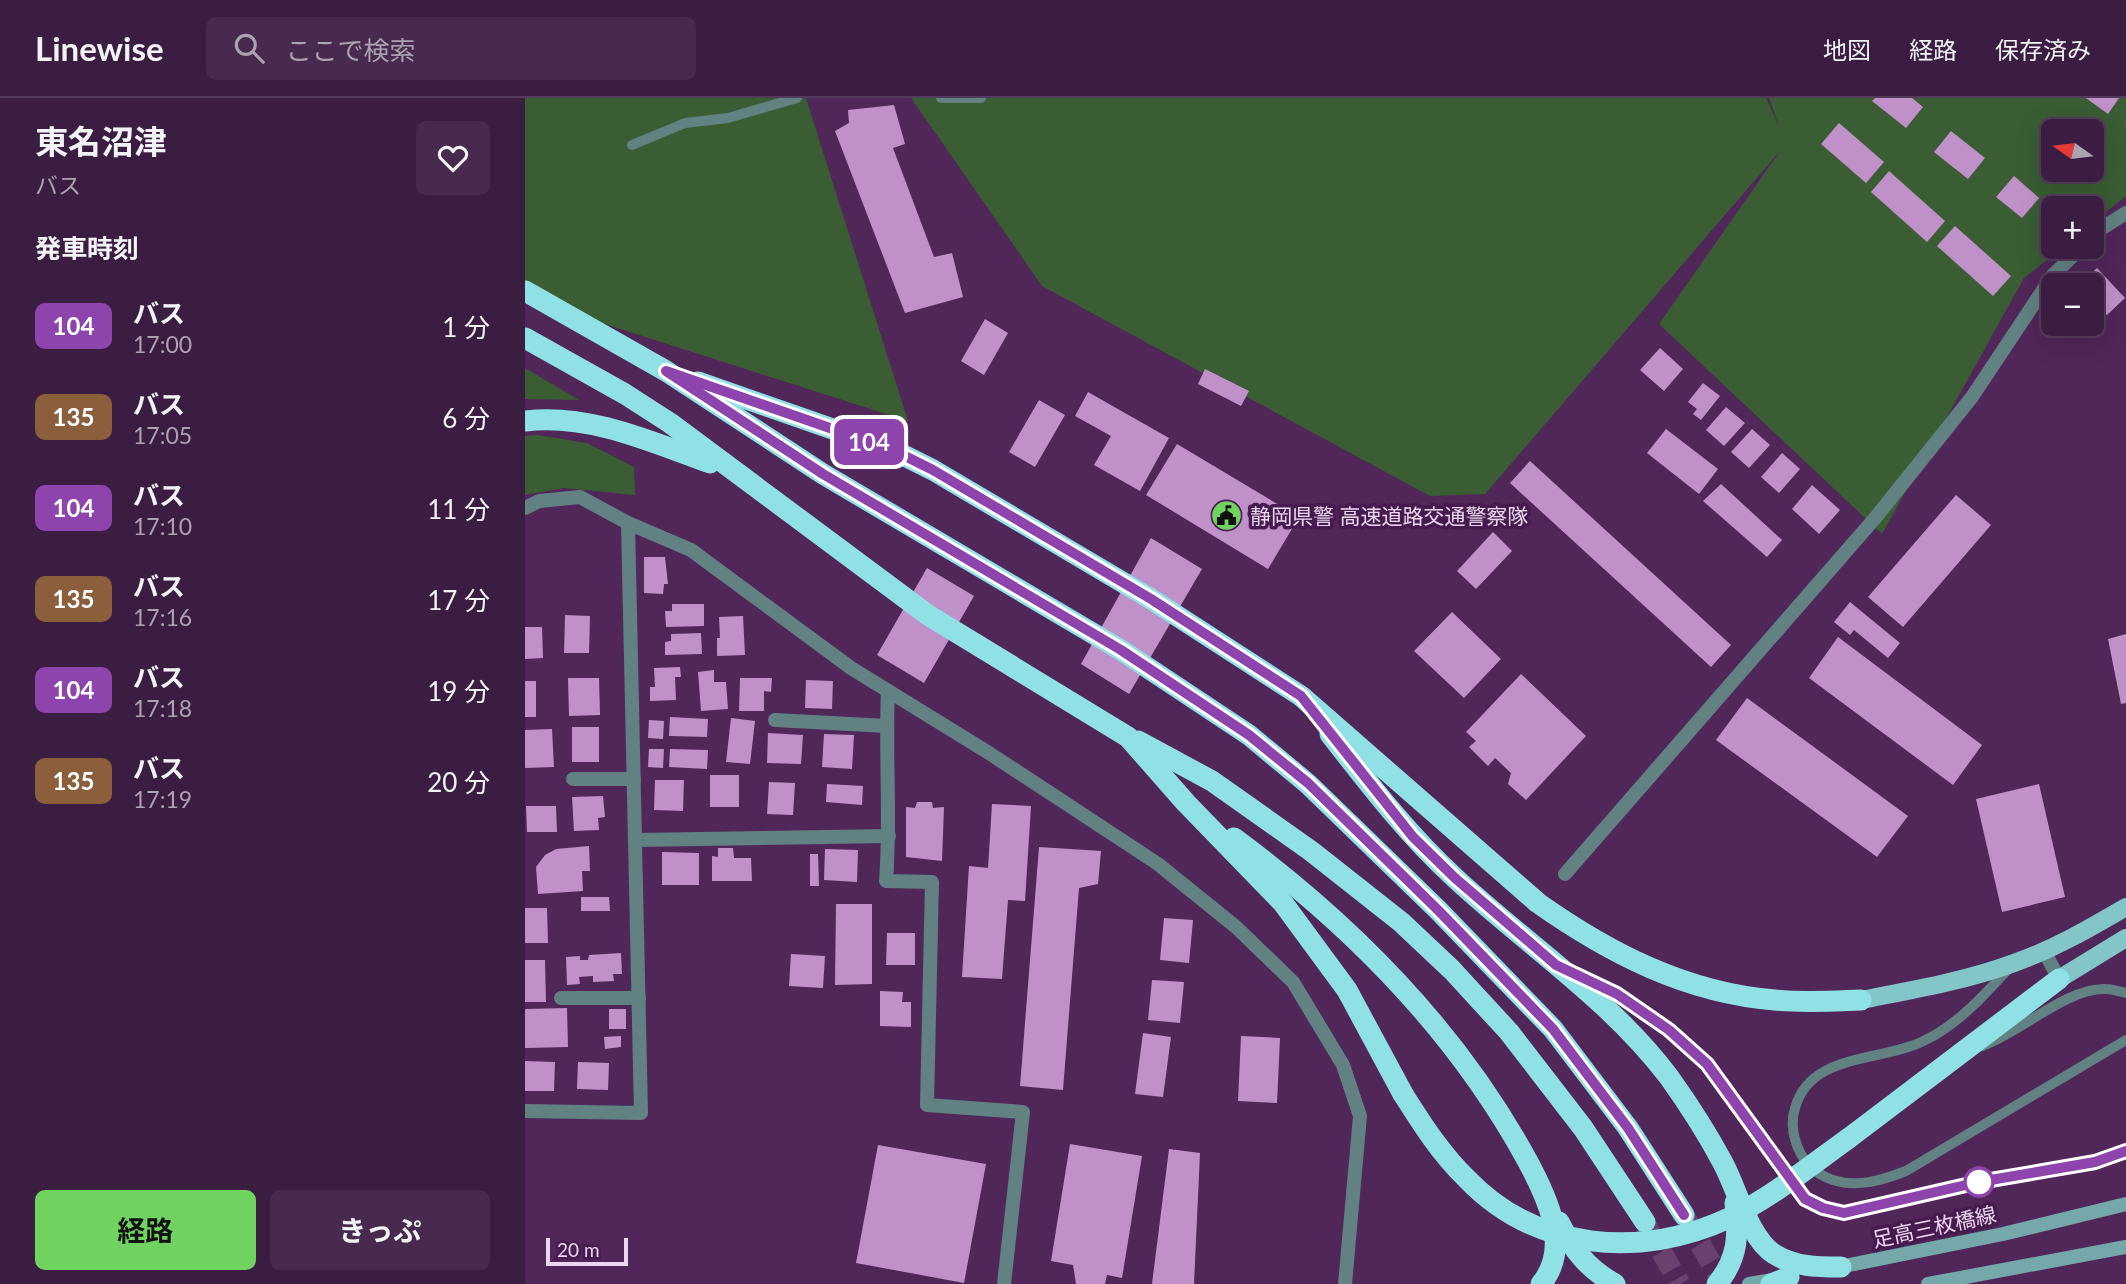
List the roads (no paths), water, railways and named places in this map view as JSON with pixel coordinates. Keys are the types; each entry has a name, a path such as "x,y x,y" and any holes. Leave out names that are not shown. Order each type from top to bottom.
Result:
{"highway":[{"path":"525,291 666,371 823,474 1121,650 1249,735 1308,783 1438,910 1553,1029 1628,1128 1684,1215"},
{"path":"525,338 625,394 670,423 928,615 1128,737 1212,781 1311,851 1401,922 1452,970 1509,1032 1583,1128 1645,1222"},
{"path":"666,371 893,450 933,470 1151,599 1301,696 1538,903 1579,932 1622,957 1700,986 1739,994 1786,1001 1861,1000"},
{"path":"525,421 537,419 577,422 615,430 729,469"},
{"path":"1301,696 1413,837 1455,878 1604,1006 1667,1075 1696,1116 1722,1161 1759,1238 1772,1252 1787,1261 1806,1266 1841,1267"},
{"path":"1128,737 1186,803 1283,903 1346,990 1403,1094 1442,1152 1468,1181 1491,1200 1515,1217 1544,1229 1597,1242 1647,1243 1673,1238 1719,1222 1781,1187 2059,979"},
{"path":"1186,803 1280,872 1329,914 1421,1007 1488,1093 1571,1246 1597,1274 1615,1284"},
{"path":"1717,1284 1732,1261 1738,1226 1735,1202 1722,1161"},
{"path":"1541,1284 1552,1263 1555,1244 1545,1194"}],"main road":[{"path":"1861,1000 1964,979 2013,964 2044,951 2126,907"},
{"path":"2059,979 2126,937"},
{"name":"足高三枚橋線","path":"1749,1284 2003,1234 2126,1204"},
{"path":"1928,1284 2126,1247"}],"street":[{"path":"2104,229 2126,213"},
{"path":"1565,874 1876,517 1972,397 2053,275 2070,259"},
{"path":"525,508 539,502 580,497 628,523 691,550 851,668 989,753 1158,864 1236,927 1293,982 1343,1065 1360,1116 1345,1284"},
{"path":"525,1111 641,1113 628,523"},
{"path":"888,691 889,836 886,881 932,882 927,1105 1023,1112 1004,1284"},
{"path":"775,720 887,726"},
{"path":"573,779 634,779"},
{"path":"636,840 889,836"},
{"path":"2044,951 2059,979"},
{"path":"561,998 639,998"}],"lane":[{"path":"632,145 685,123 729,118 797,98"},
{"path":"941,98 981,98"},
{"path":"2013,964 1984,996 1958,1019 1935,1034 1912,1046 1826,1069 1809,1081 1799,1094 1793,1115 1795,1139 1803,1157 1819,1175 1840,1182 1861,1184 1884,1180 1906,1171 2126,1040"},
{"path":"1556,965 1617,994 1669,1030 1707,1064 1805,1199 1823,1208 1844,1213 1979,1182 2095,1162 2126,1151"},
{"path":"1966,1051 1991,1043 2086,991 2106,989 2126,993"}],"tunnel":[{"path":"1685,1217 1723,1284"},
{"path":"1646,1225 1680,1284"}],"place":[{"name":"静岡県警 高速道路交通警察隊","path":"1227,515"}]}
